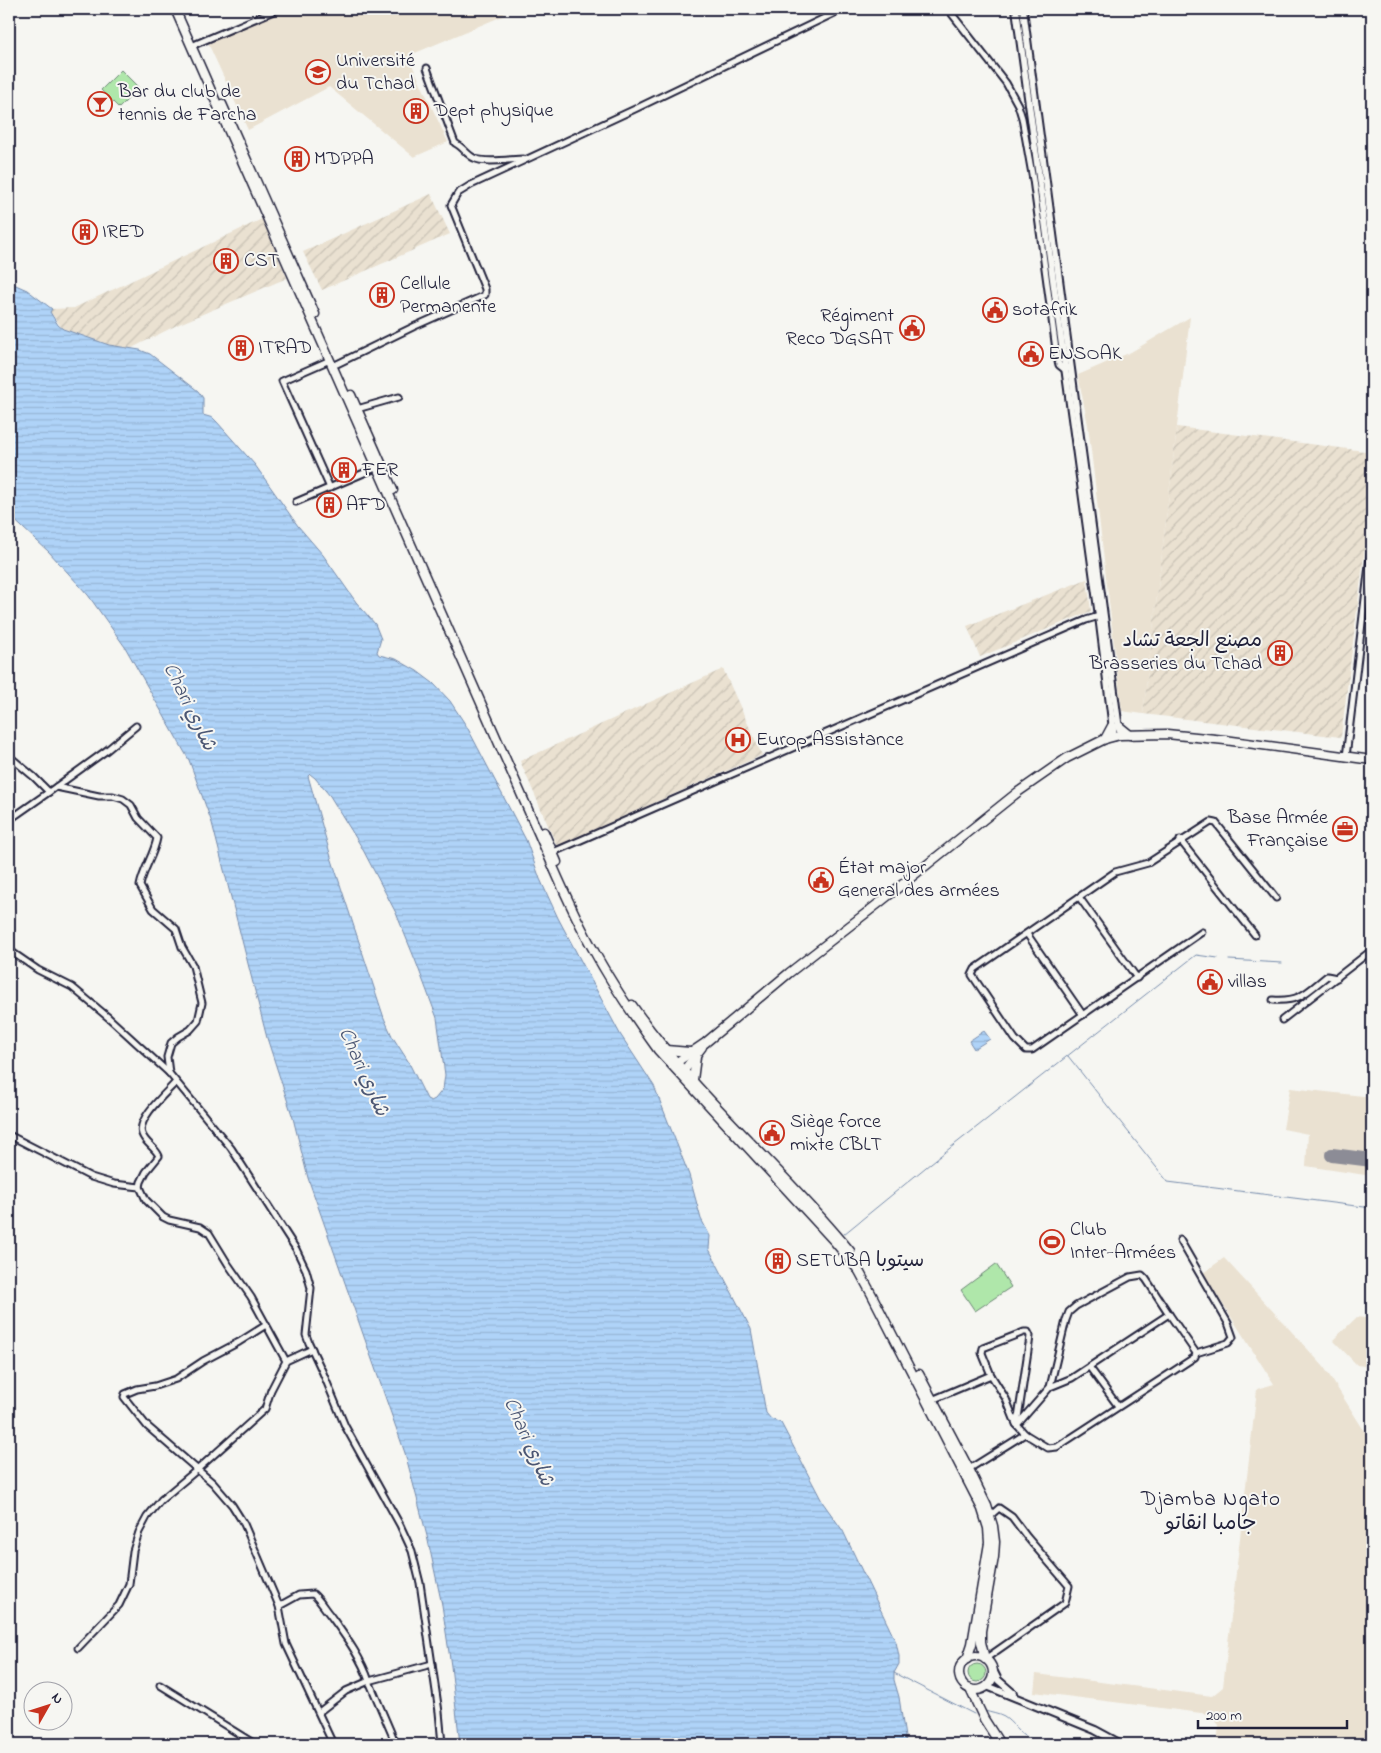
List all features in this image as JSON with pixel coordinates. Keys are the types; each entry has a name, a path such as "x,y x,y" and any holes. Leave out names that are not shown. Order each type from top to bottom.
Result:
{"main road":[{"path":"175,9 220,104 550,853 606,963 633,1006 682,1073 859,1271 969,1469 990,1516 995,1542 981,1631 981,1642 985,1659"},
{"path":"180,9 220,104"},
{"path":"333,362 357,409 379,466"},
{"path":"1105,739 1116,726 1130,735"},
{"path":"682,1073 694,1054 705,1043 789,972 880,903 1018,792 1067,758 1105,739 1117,736 1167,734 1372,760"},
{"path":"550,853 571,906 594,952 636,1020 658,1050 675,1064"},
{"path":"666,1050 694,1054"},
{"path":"675,1064 694,1054"},
{"path":"693,1080 694,1054"},
{"path":"682,1073 693,1080 834,1231 862,1268 876,1291 933,1404 982,1509 988,1528 988,1556 972,1644 967,1659 961,1666 960,1676 963,1684 970,1689 984,1719 1000,1744"},
{"path":"967,1659 976,1656 985,1659 993,1670 992,1679 985,1687 979,1690 970,1689"},
{"path":"979,1705 985,1687"}],"street":[{"path":"196,44 278,9"},
{"path":"330,488 282,381 333,362 485,295 485,289 451,205 458,193 526,159 635,109 833,11 843,9"},
{"path":"948,9 1006,83 1018,105 1033,180 1057,357 1059,365 1067,369"},
{"path":"1016,9 1102,615 1117,736"},
{"path":"1023,9 1067,369"},
{"path":"427,68 455,143 461,146 474,159 526,159"},
{"path":"357,409 399,397"},
{"path":"296,502 379,466"},
{"path":"1346,757 1372,540"},
{"path":"550,853 950,678 1102,615"},
{"path":"9,820 136,726"},
{"path":"9,756 34,777 48,792"},
{"path":"56,787 123,799 131,805 138,818 157,838 140,886 153,909 176,929 182,946 193,966 202,1003 198,1021 190,1030 171,1043 167,1057 169,1073"},
{"path":"1202,932 1032,1050 1026,1050 1015,1040 972,975 975,969 1115,872 1148,862 1211,822 1216,823 1276,898"},
{"path":"1180,840 1255,935"},
{"path":"1079,897 1137,978"},
{"path":"1027,934 1083,1015"},
{"path":"9,950 38,970 72,987 169,1073 231,1148 296,1249 306,1270 311,1288 306,1335 345,1426 400,1525 412,1551 420,1583 440,1712 442,1744"},
{"path":"1282,1020 1372,950"},
{"path":"1274,1000 1288,1001 1302,996 1327,976 1337,978"},
{"path":"176,1082 147,1113 141,1123 142,1135 159,1156 146,1172 141,1182 142,1194 163,1217 200,1227 209,1234 251,1297 286,1362"},
{"path":"9,1135 91,1177 114,1184 140,1187"},
{"path":"1017,1425 1029,1333 1024,1332 983,1348 982,1353 991,1375 1006,1399 1017,1425 1025,1434 1048,1448 1054,1449 1118,1406 1178,1370 1194,1357 1196,1353 1228,1343 1233,1337 1228,1323 1180,1240"},
{"path":"1050,1387 1069,1312 1076,1306 1130,1277 1142,1275 1146,1279 1196,1353"},
{"path":"1017,1425 1050,1387 1090,1368 1169,1314"},
{"path":"266,1325 203,1361 176,1379 155,1386 137,1388 125,1394 124,1397 147,1426 222,1491 244,1524 279,1606 286,1644 333,1744"},
{"path":"78,1648 119,1605 129,1584 133,1551 146,1517 161,1500 264,1409 286,1362 312,1349"},
{"path":"1090,1368 1118,1406"},
{"path":"933,1404 991,1375"},
{"path":"969,1469 1025,1434"},
{"path":"985,1659 1065,1603 1069,1586 1012,1517 999,1508 990,1516"},
{"path":"279,1606 299,1595 307,1593 317,1597 346,1637 366,1671 396,1744"},
{"path":"319,1712 346,1691 370,1681 432,1664"},
{"path":"993,1670 998,1680 1005,1687 1024,1701"},
{"path":"160,1685 255,1744"},
{"path":"985,1687 1095,1730 1121,1744"}],"shaded area":[{"name":"Université du Tchad","path":"287,9 502,9 505,15 408,56 448,142 414,157 329,87 248,130 208,43"},
{"name":"CST","path":"431,194 450,234 322,290 303,252"},
{"path":"262,219 287,278 177,325 130,349 109,345 63,329 50,312 52,309 74,308"},
{"path":"1190,317 1143,714 1122,711 1088,425 1078,375 1131,352"},
{"path":"1177,427 1372,452 1372,492 1341,737 1143,714"},
{"path":"1087,579 1091,611 980,657 967,626"},
{"path":"723,669 762,755 557,846 520,761"},
{"path":"1290,1088 1372,1097 1372,1176 1306,1166 1308,1134 1283,1129"},
{"path":"1224,1258 1324,1367 1372,1443 1372,1744 1217,1744 1219,1725 1209,1714 1034,1692 1036,1674 1212,1696 1223,1687 1257,1389 1274,1384 1203,1273"},
{"path":"1357,1317 1372,1319 1372,1367 1357,1365 1333,1340"}],"green space":[{"path":"121,70 139,88 119,108 101,90"},
{"path":"996,1264 1011,1287 975,1311 961,1290"},
{"path":"977,1664 983,1667 986,1673 983,1679 977,1682 971,1679 968,1673 971,1667"}],"water":[{"name":"Chari شاري","path":"9,282 27,290 52,309 50,312 58,325 63,329 109,345 140,350 150,354 198,391 203,398 203,415 213,418 255,465 298,526 323,555 356,602 375,624 381,639 377,652 379,655 396,659 417,671 433,683 450,701 467,727 526,840 540,879 558,918 620,1034 654,1086 689,1175 701,1219 710,1236 709,1249 751,1329 766,1413 771,1419 781,1423 823,1503 843,1531 896,1642 899,1664 894,1673 894,1680 899,1697 906,1744 460,1744 442,1605 427,1536 405,1453 308,1178 293,1118 267,1038 212,823 189,760 125,647 88,595 49,552 9,515","holes":["310,774 330,796 361,846 396,913 437,1018 445,1075 443,1089 431,1101 427,1099 384,1018 331,857 308,776"]},
{"path":"984,1031 990,1039 974,1049 969,1041"},
{"name":"Club Inter-Armées","path":"1057,1230 1065,1241 1047,1254 1039,1244"}],"waterway":[{"path":"844,1234 931,1163 1196,955 1218,958"},
{"path":"1229,960 1282,963"},
{"path":"1068,1056 1168,1182 1372,1208"},
{"path":"894,1673 974,1714"},
{"path":"985,1711 1004,1717 1027,1737 1042,1740 1074,1739 1088,1744"}],"taxiway":[{"path":"1332,1155 1372,1160"}],"place":[{"name":"Université du Tchad","path":"318,72"},
{"name":"Bar du club de tennis de Farcha","path":"100,104"},
{"name":"Dept physique","path":"416,111"},
{"name":"MDPPA","path":"297,159"},
{"name":"IRED","path":"85,232"},
{"name":"CST","path":"226,261"},
{"name":"Cellule Permanente","path":"382,295"},
{"name":"sotafrik","path":"995,310"},
{"name":"Régiment Reco DGSAT","path":"912,328"},
{"name":"ITRAD","path":"241,348"},
{"name":"ENSOAK","path":"1031,354"},
{"name":"FER","path":"344,470"},
{"name":"AFD","path":"329,505"},
{"name":"مصنع الجعة تشاد Brasseries du Tchad","path":"1280,653"},
{"name":"Europ Assistance","path":"738,740"},
{"name":"Base Armée Française","path":"1345,829"},
{"name":"État major General des armées","path":"821,880"},
{"name":"villas","path":"1210,982"},
{"name":"Siège force mixte CBLT","path":"772,1133"},
{"name":"Club Inter-Armées","path":"1052,1242"},
{"name":"SETUBA سيتوبا","path":"778,1261"}],"district":[{"name":"Djamba Ngato جامبا انقاتو","path":"1211,1512"}]}
